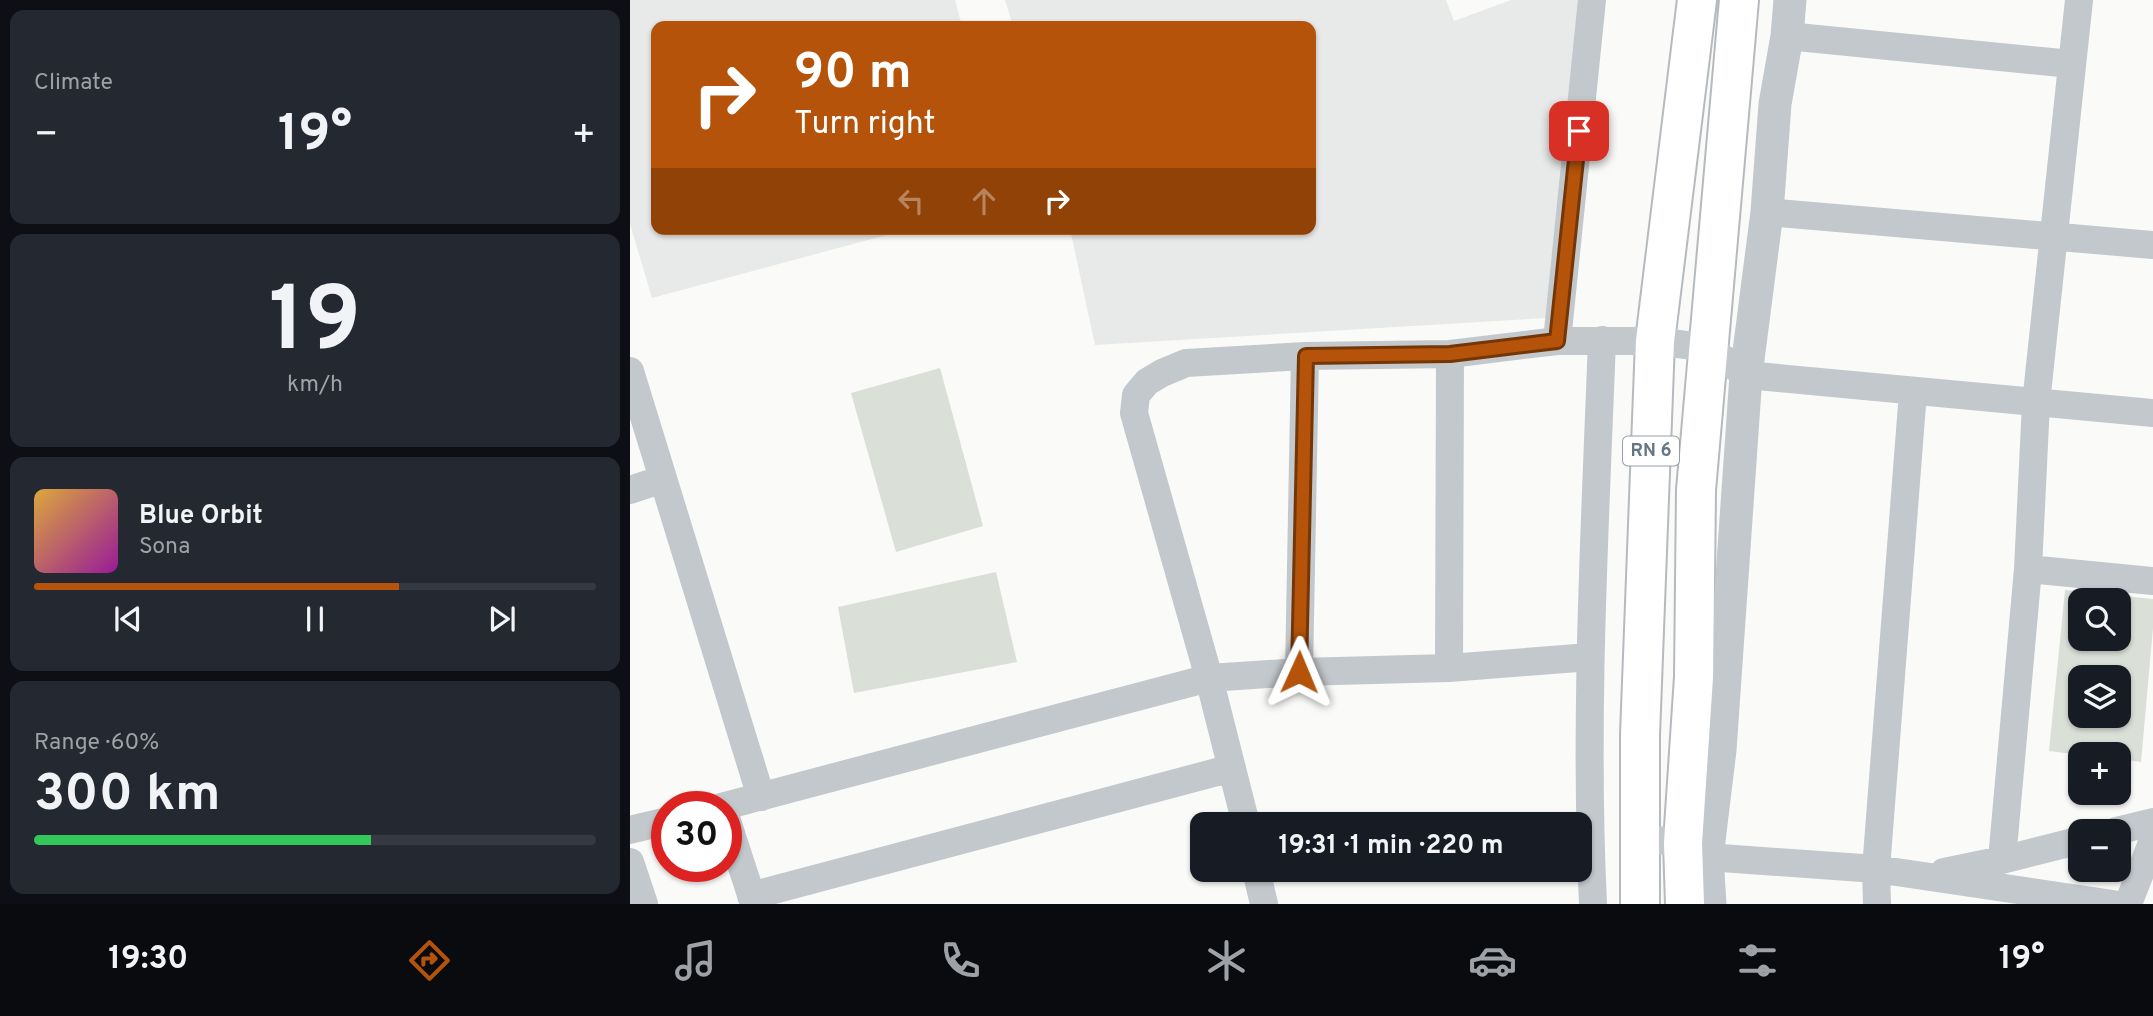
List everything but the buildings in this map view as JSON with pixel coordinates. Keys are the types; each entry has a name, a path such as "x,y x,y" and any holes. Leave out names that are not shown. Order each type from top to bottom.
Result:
{"main road":[{"name":"RN 6","path":"1640,904 1640,735 1655,341 1697,0"},
{"name":"RN 6","path":"1685,904 1695,850 1696,489 1739,0"}],"street":[{"path":"1557,341 1592,0"},
{"path":"1710,904 1695,850 1720,750 1746,375 1767,212 1774,104 1787,36 1790,0"},
{"path":"2002,860 2028,569 2036,403 2079,0"},
{"path":"1787,36 2071,64"},
{"path":"1767,212 2153,245"},
{"path":"1582,812 1602,340"},
{"path":"1243,812 1209,678 1133,414 1136,395 1147,383 1163,373 1186,363 1306,356 1450,354 1557,341 1655,341 1709,348 1746,375 2153,414"},
{"path":"1449,667 1450,354"},
{"path":"1299,672 1306,356"},
{"path":"630,371 761,797"},
{"path":"1877,904 1876,869 1913,392"},
{"path":"630,490 663,479"},
{"path":"2028,569 2153,581"},
{"path":"742,802 1209,678 1449,667 1590,657"},
{"path":"742,868 752,900 1232,768"},
{"path":"2131,827 2153,822"},
{"path":"630,830 651,825"},
{"path":"1639,838 1695,850 1876,869 2113,904"},
{"path":"2128,904 2153,840"},
{"path":"1925,876 2068,843"},
{"path":"630,862 644,904"},
{"path":"1259,882 1264,904"},
{"path":"1590,882 1593,904"}],"shaded area":[{"path":"630,0 955,0 961,21 651,21 651,235 887,235 652,298 630,224"},
{"path":"1005,0 1446,0 1454,21 1511,0 1586,0 1563,317 1095,345 1071,235 1316,235 1316,21 1011,21"},
{"path":"940,368 983,526 896,552 851,393"},
{"path":"996,572 1017,662 854,693 838,607"},
{"path":"2065,590 2068,590 2068,651 2131,651 2131,597 2153,599 2153,628 2141,762 2131,761 2131,742 2068,742 2068,753 2049,751"}],"route":[{"path":"1299,672 1306,356 1450,354 1557,341 1579,131"}]}
